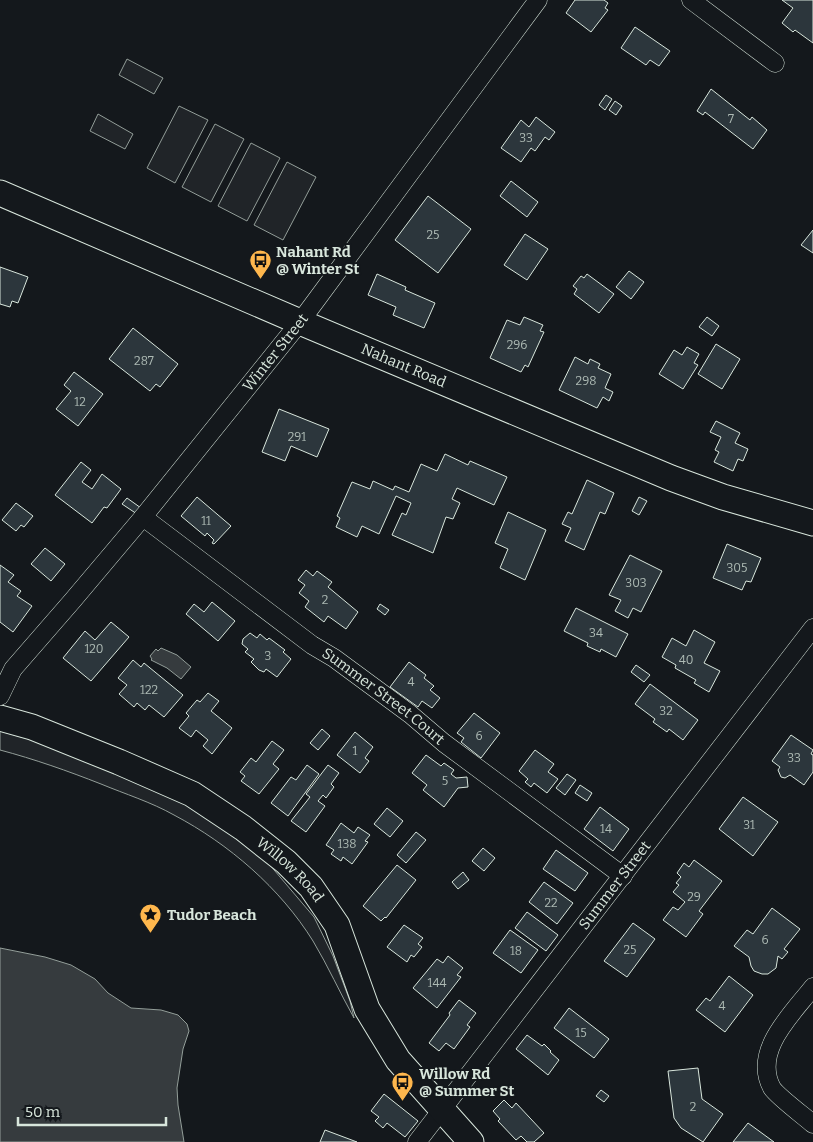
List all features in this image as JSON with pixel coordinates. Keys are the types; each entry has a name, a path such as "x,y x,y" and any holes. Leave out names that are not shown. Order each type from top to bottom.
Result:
{"main road":[{"name":"Nahant Road","path":"0,193 671,478 723,497 813,524"},
{"name":"Willow Road","path":"0,718 32,727 192,794 244,828 286,862 311,887 337,924 367,1009 398,1060 471,1142"}],"street":[{"name":"Winter Street","path":"0,696 7,663 74,600 300,322 538,0"},
{"path":"691,0 775,62"},
{"name":"Summer Street Court","path":"143,517 312,644 410,714 444,743 520,801 623,876"},
{"name":"Summer Street","path":"417,1142 813,628"},
{"path":"813,987 776,1035 767,1056 767,1072 773,1089 813,1124"}],"shaded area":[{"path":"127,59 163,78 154,94 119,75"},
{"path":"179,106 208,120 175,183 147,168"},
{"path":"98,114 133,134 125,149 90,131"},
{"path":"215,124 244,139 211,202 182,187"},
{"path":"251,143 280,158 247,221 218,206"},
{"path":"287,162 316,177 283,240 254,225"},
{"path":"161,648 177,655 191,667 181,679 167,668 151,660 150,656 156,649 158,651"},
{"path":"0,731 39,742 164,791 222,828 269,864 314,917 333,956 350,1001 354,1018 313,941 300,922 269,885 252,869 214,839 156,806 64,770 0,750"},
{"path":"0,948 45,957 71,965 95,979 108,993 131,1008 161,1010 178,1015 187,1024 189,1031 183,1049 177,1088 184,1142 0,1142"}],"building":[{"path":"575,0 604,0 608,3 605,8 608,10 591,32 566,13"},
{"path":"782,0 813,0 813,43 795,30 793,32 782,23 793,8"},
{"path":"635,27 670,51 659,66 650,60 646,65 621,48"},
{"path":"711,89 750,120 752,117 767,130 753,149 705,112 703,115 697,111"},
{"path":"606,95 612,99 605,110 599,105"},
{"path":"615,101 622,106 616,115 609,110"},
{"path":"536,117 555,132 549,140 545,137 535,151 531,148 521,162 501,148 521,120 529,127"},
{"path":"511,181 538,202 527,217 500,196"},
{"path":"428,196 471,229 438,273 395,240"},
{"path":"813,230 813,253 801,245"},
{"path":"525,234 548,249 527,280 504,265"},
{"path":"0,267 28,277 18,303 12,301 10,307 0,304"},
{"path":"629,271 644,282 631,299 616,287"},
{"path":"377,274 406,287 405,290 435,303 424,328 393,315 396,307 368,295"},
{"path":"587,274 614,294 599,313 574,294 577,289 573,286 581,276 584,278"},
{"path":"524,317 543,325 540,331 544,332 528,367 525,365 521,372 490,358 507,320 520,325"},
{"path":"707,317 719,326 712,336 699,327"},
{"path":"133,328 178,364 160,387 156,384 150,391 109,359"},
{"path":"716,344 740,359 722,389 698,374"},
{"path":"687,347 699,354 694,363 698,365 683,389 659,374 674,350 682,355"},
{"path":"575,357 588,364 590,359 600,364 598,368 611,374 605,388 613,392 609,401 603,397 597,408 559,390"},
{"path":"74,372 103,394 78,426 56,409 71,391 64,385"},
{"path":"279,409 329,429 317,457 291,446 285,461 262,452"},
{"path":"716,421 740,433 735,443 748,449 743,461 738,459 733,471 714,462 719,452 715,450 721,437 710,432"},
{"path":"445,454 468,465 470,461 507,477 494,505 457,488 452,499 460,503 453,519 446,517 433,553 392,535 402,513 406,515 411,503 396,496 379,534 362,526 357,537 336,527 340,518 337,516 352,482 370,489 373,481 393,490 395,486 409,492 421,464 437,471"},
{"path":"81,462 91,470 82,482 92,489 102,474 121,489 107,508 104,507 92,523 55,495"},
{"path":"587,480 614,493 605,514 600,512 584,550 565,541 571,528 562,524 568,512 572,514"},
{"path":"197,497 231,526 214,544 212,543 214,540 207,533 205,536 181,516"},
{"path":"639,497 647,501 639,515 632,511"},
{"path":"127,498 141,508 137,514 122,504"},
{"path":"16,503 33,516 24,527 21,525 16,531 2,520"},
{"path":"508,512 546,530 525,580 500,568 508,549 495,543"},
{"path":"727,544 761,558 751,582 746,581 742,590 713,578"},
{"path":"45,548 65,564 51,581 31,564"},
{"path":"630,555 662,571 641,612 633,608 628,618 615,611 621,600 609,595"},
{"path":"0,565 14,575 8,582 21,591 17,596 32,606 13,632 0,622"},
{"path":"306,570 313,576 317,571 332,582 328,587 358,612 346,629 328,616 324,622 305,607 309,601 299,593 305,585 298,580"},
{"path":"212,602 235,621 218,641 186,614 194,604 204,612"},
{"path":"380,604 389,610 385,615 377,609"},
{"path":"576,608 628,634 616,657 601,649 600,652 587,646 588,643 564,631"},
{"path":"111,622 129,637 91,681 63,658 85,631 95,640"},
{"path":"694,630 715,642 704,663 720,671 709,692 694,683 696,680 675,668 676,665 662,657 672,638 686,646"},
{"path":"250,633 257,638 260,634 267,640 269,638 285,650 283,652 291,659 277,677 266,669 264,672 259,670 251,662 254,659 245,652 248,649 242,644 243,639"},
{"path":"133,660 141,667 144,663 183,695 164,717 149,705 145,710 137,703 134,707 119,694 127,685 118,678"},
{"path":"409,662 426,675 424,678 434,686 430,690 440,698 432,708 422,701 418,707 390,687"},
{"path":"636,665 650,675 644,682 631,672"},
{"path":"650,684 698,720 683,740 669,729 667,732 653,722 655,719 635,704"},
{"path":"208,693 219,701 211,711 232,728 212,754 203,746 208,740 196,730 191,737 179,728 189,716 186,713 197,700 200,702"},
{"path":"474,713 500,733 481,758 461,742 464,738 457,733"},
{"path":"322,729 330,736 318,750 310,743"},
{"path":"355,732 373,747 365,758 369,761 360,773 337,755"},
{"path":"791,735 813,750 811,754 813,755 813,772 804,785 790,775 785,778 781,777 778,770 780,767 772,761"},
{"path":"272,741 284,750 273,764 279,769 259,794 241,781 245,776 240,772 251,758 256,762"},
{"path":"535,750 554,764 548,772 558,779 547,793 534,783 531,787 525,782 528,779 519,771"},
{"path":"426,755 441,766 444,763 454,770 451,774 456,778 467,777 468,787 458,788 444,807 423,790 427,785 412,773"},
{"path":"307,765 319,774 288,816 271,803 291,777 296,780"},
{"path":"328,765 339,773 331,784 334,787 326,798 323,795 318,801 325,806 306,832 291,821 310,797 306,794"},
{"path":"567,774 576,780 565,795 556,788"},
{"path":"580,785 592,793 587,801 575,793"},
{"path":"743,797 778,822 753,856 719,829"},
{"path":"600,807 629,829 613,851 584,829"},
{"path":"387,808 403,821 390,837 374,824"},
{"path":"341,823 354,833 358,827 370,835 365,841 368,842 352,864 343,857 341,861 331,854 334,850 326,845"},
{"path":"416,832 426,840 406,863 397,855"},
{"path":"483,848 495,858 484,871 472,861"},
{"path":"556,850 588,873 575,891 543,869"},
{"path":"694,860 722,881 699,911 703,914 686,937 663,920 673,907 678,910 685,902 673,892 679,885 676,883 681,877 677,873 684,863 689,867"},
{"path":"397,865 416,880 386,918 381,921 363,906"},
{"path":"463,872 469,880 458,889 452,882"},
{"path":"544,882 573,903 557,924 529,902"},
{"path":"772,908 800,929 784,949 788,952 782,959 778,956 776,968 768,974 762,974 754,971 749,957 734,946 747,930 753,934"},
{"path":"527,912 558,935 546,951 515,928"},
{"path":"633,923 655,939 627,977 604,961"},
{"path":"404,925 423,938 418,944 422,947 414,957 411,955 407,962 387,947"},
{"path":"510,930 538,950 521,973 493,953"},
{"path":"448,956 463,968 457,975 461,977 437,1008 413,988 437,959 443,963"},
{"path":"729,976 753,995 725,1032 696,1010 706,998 710,1001"},
{"path":"459,1000 476,1013 467,1025 470,1027 454,1049 446,1043 439,1051 429,1043"},
{"path":"569,1008 609,1039 594,1058 554,1028"},
{"path":"527,1035 542,1046 544,1044 559,1060 548,1075 516,1049"},
{"path":"698,1068 702,1099 723,1114 703,1142 681,1128 674,1118 668,1071"},
{"path":"601,1090 609,1096 604,1102 596,1096"},
{"path":"384,1094 418,1121 405,1137 387,1123 383,1128 375,1121 379,1117 371,1111"},
{"path":"504,1100 512,1108 516,1103 544,1133 534,1142 527,1142 521,1136 516,1140 498,1121 500,1119 493,1111"},
{"path":"748,1123 774,1142 733,1142"},
{"path":"325,1130 357,1142 320,1142"}],"place":[{"name":"Nahant Rd @ Winter St","path":"260,280"},
{"name":"Tudor Beach","path":"151,934"},
{"name":"Willow Rd @ Summer St","path":"403,1102"}]}
